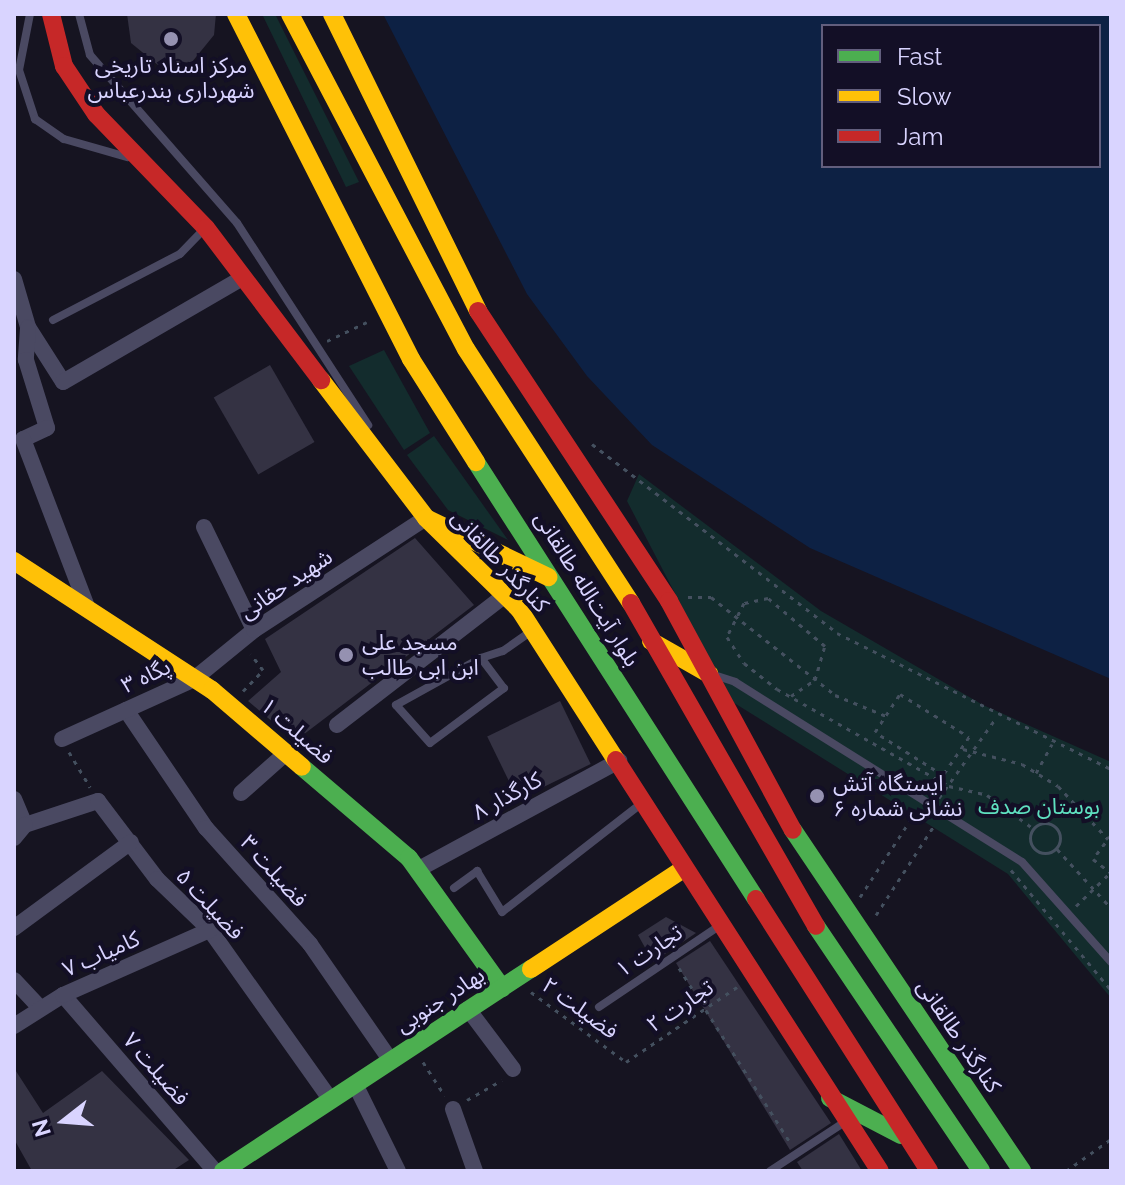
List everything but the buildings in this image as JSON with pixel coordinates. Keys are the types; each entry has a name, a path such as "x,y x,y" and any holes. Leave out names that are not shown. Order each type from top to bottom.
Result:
{"main road":[{"name":"کنارگذر طالقانی","path":"51,14 55,45 80,92 206,228 426,518 505,595 533,630 619,761 682,870 880,1171"},
{"name":"بلوار آیت‌الله طالقانی","path":"236,14 411,359 929,1171"},
{"name":"بلوار آیت‌الله طالقانی","path":"290,14 466,349 651,641 786,882 981,1171"},
{"name":"کنارگذر طالقانی","path":"332,14 469,297 671,604 780,811 1022,1171"},
{"path":"426,518 496,546 557,584"},
{"name":"فضیلت ۱","path":"14,561 230,705 417,870 508,984"},
{"path":"651,641 709,674"},
{"name":"بهادر جنوبی","path":"223,1171 243,1165 331,1100 682,870"},
{"path":"830,1098 905,1136"}],"street":[{"path":"15,284 28,327 63,382 244,277"},
{"path":"28,327 26,360 47,428 23,439 88,609"},
{"name":"شهید حقانی","path":"248,636 426,518"},
{"path":"204,527 248,636"},
{"path":"337,725 505,595"},
{"name":"پگاه ۳","path":"62,739 194,679 248,636"},
{"name":"فضیلت ۳","path":"126,710 206,828 310,944 391,1061"},
{"path":"241,793 286,753"},
{"name":"کارگذار ۸","path":"417,870 619,761"},
{"path":"14,799 25,825"},
{"path":"14,838 25,825 98,801"},
{"name":"فضیلت ۵","path":"98,801 210,930 331,1100"},
{"path":"14,928 131,842"},
{"name":"کامیاب ۷","path":"14,1026 39,1007 63,995 210,930"},
{"path":"14,980 39,1007"},
{"name":"فضیلت ۷","path":"63,995 215,1171"},
{"path":"468,1009 513,1069"},
{"path":"355,1084 398,1171"},
{"path":"453,1109 475,1171"}],"lane":[{"path":"30,14 19,70 35,119 64,139 148,162"},
{"path":"79,14 90,55 271,268 354,394 387,468"},
{"path":"53,320 180,254 206,228"},
{"path":"481,658 504,688 430,743 396,705 481,658 533,630"},
{"path":"709,674 735,682 1022,862 1111,962"},
{"path":"454,888 477,871 502,912 643,802"},
{"name":"تجارت ۱","path":"599,1007 719,926"},
{"path":"770,1171 846,1122"}],"path":[{"path":"585,439 837,633 996,718 1111,769"},
{"path":"671,604 711,597 815,680 886,716"},
{"path":"791,696 815,680 825,646 768,598 744,603 732,616 727,637 734,650 791,696 949,786 987,795 1034,829 1057,828 1057,848 1111,908"},
{"name":"شهید حقانی","path":"230,705 263,670 248,636"},
{"path":"953,781 875,732 900,694 979,744"},
{"path":"932,807 996,718"},
{"path":"943,775 969,737"},
{"path":"62,739 98,801"},
{"path":"1036,773 1052,743"},
{"path":"961,749 1036,773 1110,837 1093,859 1111,872 1055,927"},
{"path":"904,802 948,830"},
{"path":"854,907 917,810"},
{"path":"867,928 936,822"},
{"path":"1034,829 1030,843 1037,852 1057,848"},
{"path":"999,863 1111,990"},
{"path":"672,957 797,1154"},
{"name":"تجارت ۲","path":"626,1062 752,977"},
{"name":"فضیلت ۲","path":"508,984 626,1062"},
{"path":"413,1046 453,1109 513,1069"},
{"path":"1066,1171 1111,1139"}],"green space":[{"path":"262,14 275,14 359,182 346,187"},
{"path":"384,350 430,433 404,450 349,366"},
{"path":"434,436 508,540 448,510 407,455"},
{"name":"بوستان صدف","path":"639,474 821,611 983,705 1111,762 1111,998 1008,874 731,701 627,501"}],"water":[{"path":"383,14 1111,14 1111,679 810,548 652,445 587,376 527,294"}],"traffic: fast":[{"path":"476,462 756,899"},
{"path":"302,767 409,858 502,988"},
{"path":"793,830 1022,1171"},
{"path":"816,926 981,1171"},
{"path":"223,1171 531,969"},
{"path":"830,1098 901,1135"}],"traffic: slow":[{"path":"236,14 411,359 476,462"},
{"path":"290,14 466,349 631,603"},
{"path":"332,14 478,311"},
{"path":"321,380 426,518 519,609 616,760"},
{"path":"426,518 548,577"},
{"path":"14,561 212,690 302,767"},
{"path":"651,641 709,674"},
{"path":"531,969 682,870"}],"traffic: jam":[{"path":"51,14 64,66 96,114 206,228 321,380"},
{"path":"478,311 669,601 793,830"},
{"path":"631,603 816,926"},
{"path":"616,760 880,1171"},
{"path":"756,899 929,1171"}],"place":[{"name":"مرکز اسناد تاریخی شهرداری بندرعباس","path":"171,39"},
{"name":"مسجد علی ابن ابی طالب","path":"346,655"},
{"name":"ایستگاه آتش نشانی شماره ۶","path":"817,796"}]}
